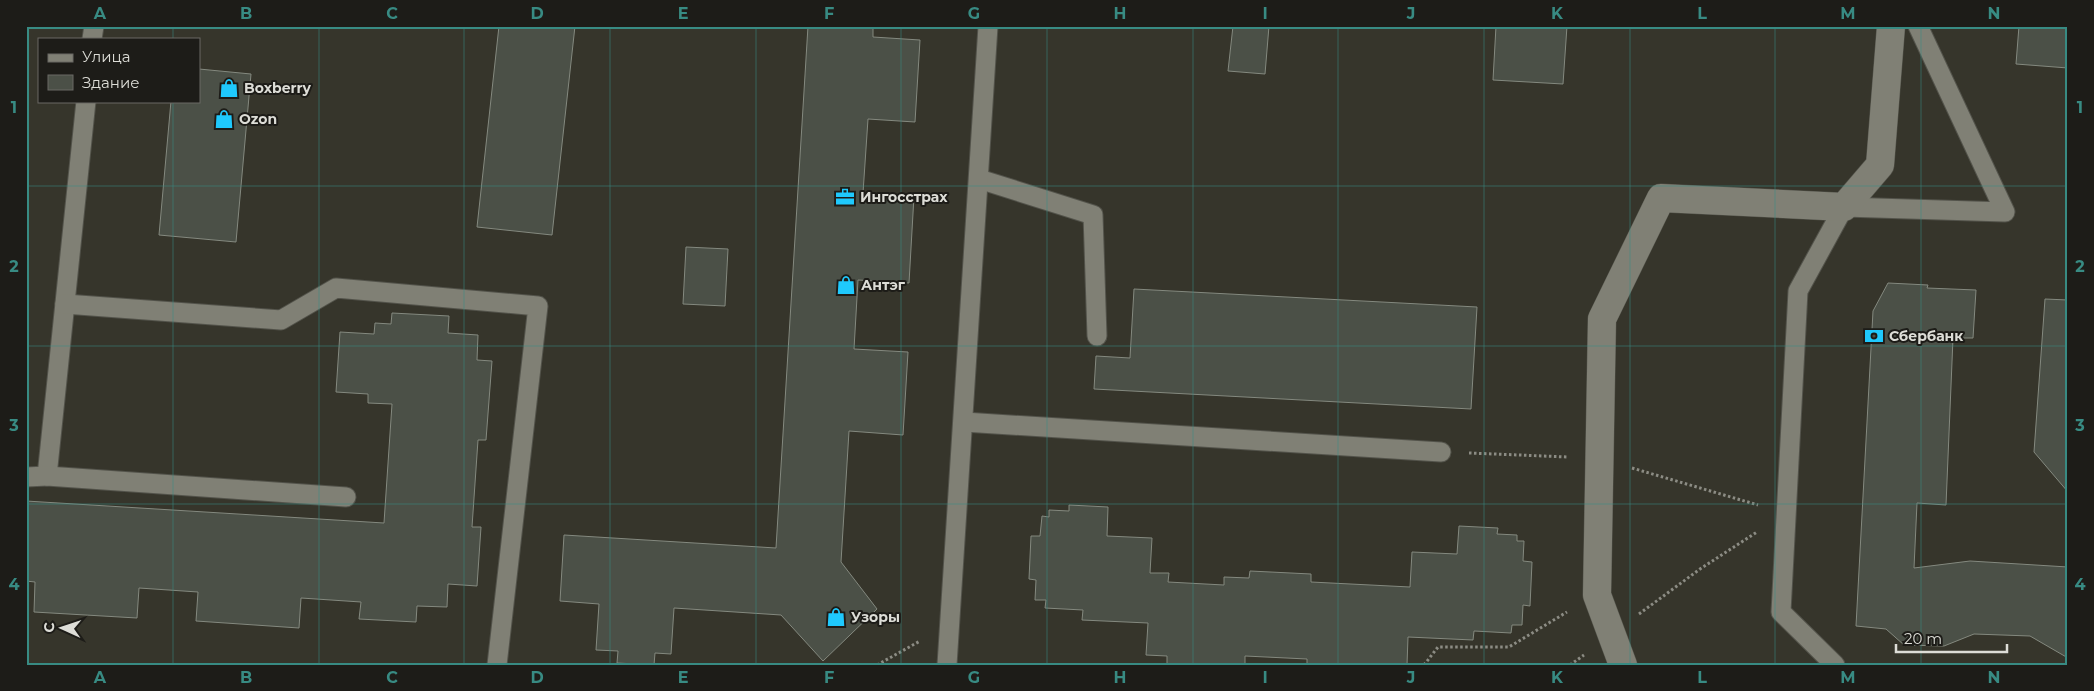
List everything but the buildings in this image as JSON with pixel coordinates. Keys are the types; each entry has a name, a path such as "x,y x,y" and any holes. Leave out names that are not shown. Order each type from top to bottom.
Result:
{"street":[{"path":"1623,665 1597,595 1602,319 1661,198 1844,207 1880,165 1891,26"}],"lane":[{"path":"947,665 988,26"},
{"path":"1835,665 1781,612 1798,291 1844,207 2006,212 1918,26"},
{"path":"47,476 86,102"},
{"path":"979,179 1093,215 1097,336"},
{"path":"65,304 282,320 336,288 538,306 497,665"},
{"path":"964,422 1440,452"},
{"path":"26,477 47,476 346,496"}],"path":[{"path":"1440,452 1599,458 1786,512"},
{"path":"1570,665 1700,569 1786,512"},
{"path":"1424,665 1438,647 1509,647 1597,595"},
{"path":"877,665 949,626"}],"place":[{"name":"Boxberry","path":"229,88"},
{"name":"Ozon","path":"224,119"},
{"name":"Ингосстрах","path":"845,197"},
{"name":"Антэг","path":"846,285"},
{"name":"Сбербанк","path":"1874,336"},
{"name":"Узоры","path":"836,617"}]}
